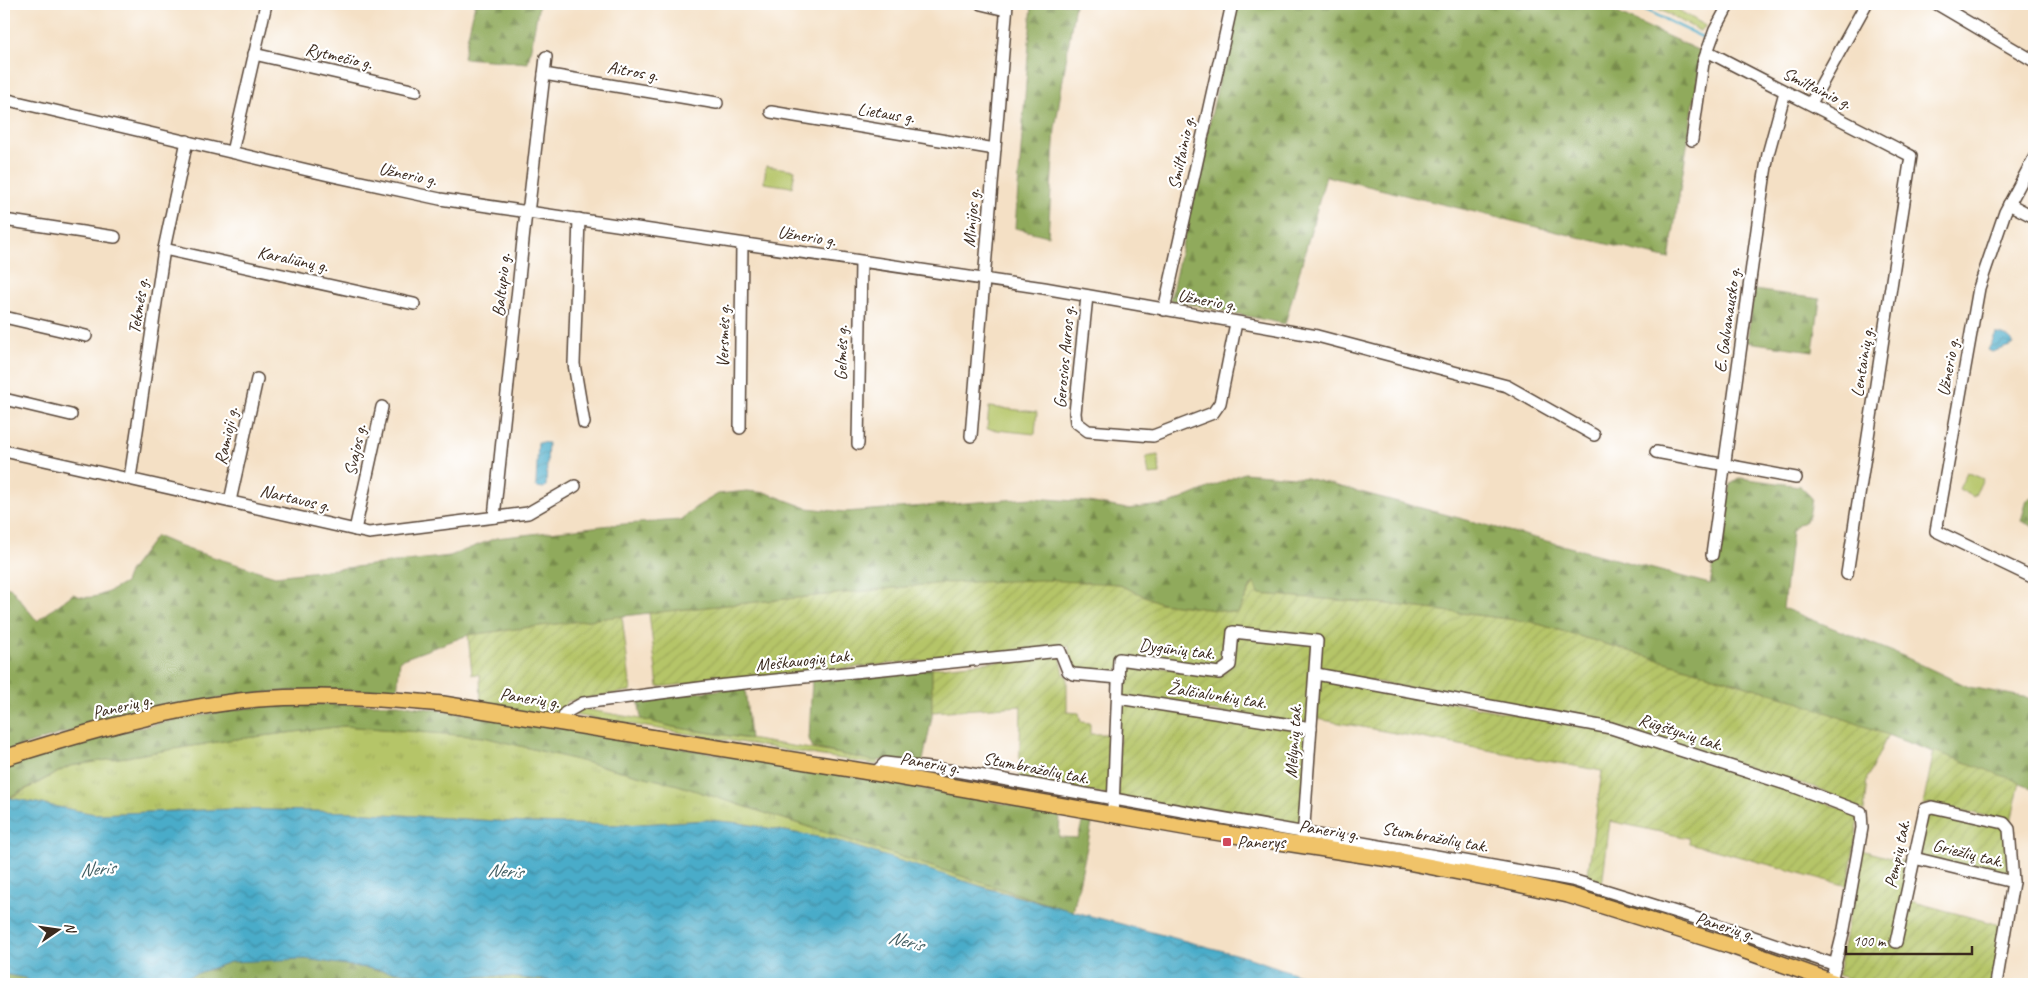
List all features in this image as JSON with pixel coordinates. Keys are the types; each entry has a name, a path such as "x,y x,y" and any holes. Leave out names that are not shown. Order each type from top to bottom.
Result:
{"main road":[{"name":"Panerių g.","path":"4,758 147,719 258,699 298,697 383,698 443,704 875,773 1112,807 1195,829 1303,838 1402,861 1568,895 1835,982"}],"street":[{"path":"232,152 266,4"},
{"path":"981,4 1006,7"},
{"name":"Smiltainio g.","path":"1164,310 1232,4"},
{"path":"1692,140 1703,63 1718,24 1729,4"},
{"path":"1811,103 1866,4"},
{"path":"1938,4 2034,61"},
{"name":"Minijos g.","path":"971,436 1006,7"},
{"name":"Smiltainio g.","path":"1707,51 1911,156"},
{"name":"Rytmečio g.","path":"254,54 416,91"},
{"name":"Baltupio g.","path":"494,517 526,212 529,205 546,57"},
{"name":"Aitros g.","path":"544,74 717,103"},
{"name":"E. Galvanausko g.","path":"1712,555 1768,154 1785,92"},
{"name":"Užnerio g.","path":"4,99 187,140 333,176 440,199 1087,296 1317,336 1507,386 1594,435"},
{"name":"Lietaus g.","path":"771,112 995,149"},
{"name":"Tekmės g.","path":"130,478 164,249 187,140"},
{"name":"Lentainių g.","path":"1847,574 1911,156"},
{"name":"Užnerio g.","path":"2034,158 2007,208 1979,288 1936,531 2034,578"},
{"path":"2007,208 2034,217"},
{"path":"579,219 574,364 584,424"},
{"path":"4,220 115,237"},
{"name":"Versmės g.","path":"740,428 742,244"},
{"name":"Karaliūnų g.","path":"164,249 414,304"},
{"name":"Gelmės g.","path":"858,444 861,262"},
{"name":"Gerosios Auros g.","path":"1087,296 1076,422 1088,431 1154,436 1213,413 1220,403 1236,323"},
{"path":"4,318 86,336"},
{"name":"Ramioji g.","path":"230,501 257,379"},
{"path":"4,399 71,415"},
{"name":"Svajos g.","path":"355,530 382,406"},
{"name":"Nartavos g.","path":"4,451 369,533 528,513 575,486"},
{"path":"1656,452 1796,478"},
{"name":"Dygūnių tak.","path":"1119,678 1119,659 1219,673 1230,665 1233,632 1316,641"},
{"name":"Mėlynių tak.","path":"1303,838 1316,674 1316,641"},
{"name":"Meškauogių tak.","path":"563,723 565,713 583,703 707,687 1060,651 1065,659 1068,671 1073,674 1119,678"},
{"name":"Rūgštynių tak.","path":"1316,674 1611,728 1795,787 1861,812 1862,828 1836,965 1835,982"},
{"path":"1112,807 1119,678"},
{"name":"Žalčialunkių tak.","path":"1118,698 1311,728"},
{"name":"Pempių tak.","path":"1896,942 1925,809 1932,806 2004,823 2010,829 2013,882 1996,984"},
{"name":"Stumbražolių tak.","path":"1303,838 1572,880 1718,925 1836,965"},
{"name":"Griežlių tak.","path":"1914,858 2013,882"}],"green space":[{"path":"475,4 539,4 528,63 463,58"},
{"path":"1032,4 1075,4 1055,129 1048,236 1015,228"},
{"path":"1236,4 1598,4 1702,52 1669,259 1326,176 1285,324 1170,300"},
{"path":"1649,4 1668,4 1706,26 1700,31"},
{"path":"766,166 795,170 792,187 764,183"},
{"path":"1754,290 1820,299 1813,351 1747,342"},
{"path":"989,407 1037,412 1035,434 987,429"},
{"path":"1158,455 1160,474 1149,475 1146,457"},
{"path":"1967,472 1983,479 1974,497 1959,489"},
{"path":"1244,473 1307,478 1710,584 1731,484 1740,478 1800,486 1812,498 1808,518 1798,524 1792,531 1783,608 1903,656 1969,687 2034,699 2034,789 1787,698 1531,622 1387,604 1258,594 1252,584 1238,613 1160,603 1117,584 945,583 649,613 468,635 400,660 397,693 347,690 297,691 247,695 198,702 148,711 100,723 4,752 4,587 10,587 37,621 73,594 93,597 106,593 125,583 129,572 156,536 187,549 275,576 450,556 496,538 611,525 680,520 696,507 718,494 747,491 767,493 807,508 845,512 1032,498 1089,502 1127,509 1170,504"},
{"path":"2034,497 2034,527 2021,521 2027,500"},
{"path":"1042,580 1117,584 1160,603 1238,613 1254,582 1258,594 1387,604 1531,622 1787,698 1888,735 1867,778 1864,811 1817,788 1650,738 1319,670 1320,640 1233,628 1226,665 1222,669 1125,658 1115,673 1069,669 1069,646 658,687 649,613 945,583"},
{"path":"622,616 631,691 568,701 557,718 481,705 480,675 472,674 468,635"},
{"path":"1236,635 1315,643 1309,726 1122,697 1121,670 1125,665 1225,673"},
{"path":"1057,655 1061,659 1064,674 1067,676 1067,712 1079,713 1081,722 1090,723 1090,734 1113,734 1110,795 1019,780 1021,706 932,712 932,668"},
{"path":"932,668 932,717 922,765 890,760 873,761 813,748 809,739 812,679"},
{"path":"1320,678 1620,734 1786,787 1859,816 1848,886 1689,843 1688,838 1610,821 1602,885 1587,881 1602,771 1318,719"},
{"path":"745,687 750,739 673,727 641,719 638,699"},
{"path":"1120,703 1309,730 1300,828 1118,799"},
{"path":"284,704 398,704 561,728 875,780 1060,814 1059,837 1078,838 1083,819 1093,819 1073,912 678,785 484,737 344,726 229,740 70,766 4,800 4,764 73,744 177,719"},
{"path":"578,708 641,719 673,727 879,760 877,765 568,714"},
{"path":"344,726 484,737 678,785 1073,912 946,876 834,840 740,823 708,820 624,825 527,823 352,812 231,809 95,814 10,798 70,766 229,740"},
{"path":"1934,751 2020,782 2011,822 1930,803 1923,805"},
{"path":"1926,811 2006,828 2011,877 1920,858"},
{"path":"1861,850 1910,863 1903,899 2003,926 1992,984 1864,984 1838,975"},
{"path":"1579,885 1829,966 1824,969 1575,889"},
{"path":"306,959 386,971 444,977 498,976 584,984 146,984 162,979 181,979 230,962"},
{"path":"4,974 25,978 31,984 4,984"}],"water":[{"path":"1996,334 2007,337 2012,341 2013,345 1992,352 1988,350"},
{"path":"538,442 548,443 546,486 544,488 536,487"},
{"name":"Neris","path":"10,798 95,814 231,809 352,812 527,823 624,825 708,820 740,823 834,840 989,889 1250,958 1326,984 584,984 498,976 444,977 386,971 306,959 230,962 181,979 162,979 146,984 31,984 25,978 4,974 4,800"}],"waterway":[{"path":"1633,4 1702,37"}],"place":[{"name":"Panerys","path":"1227,842"}]}
